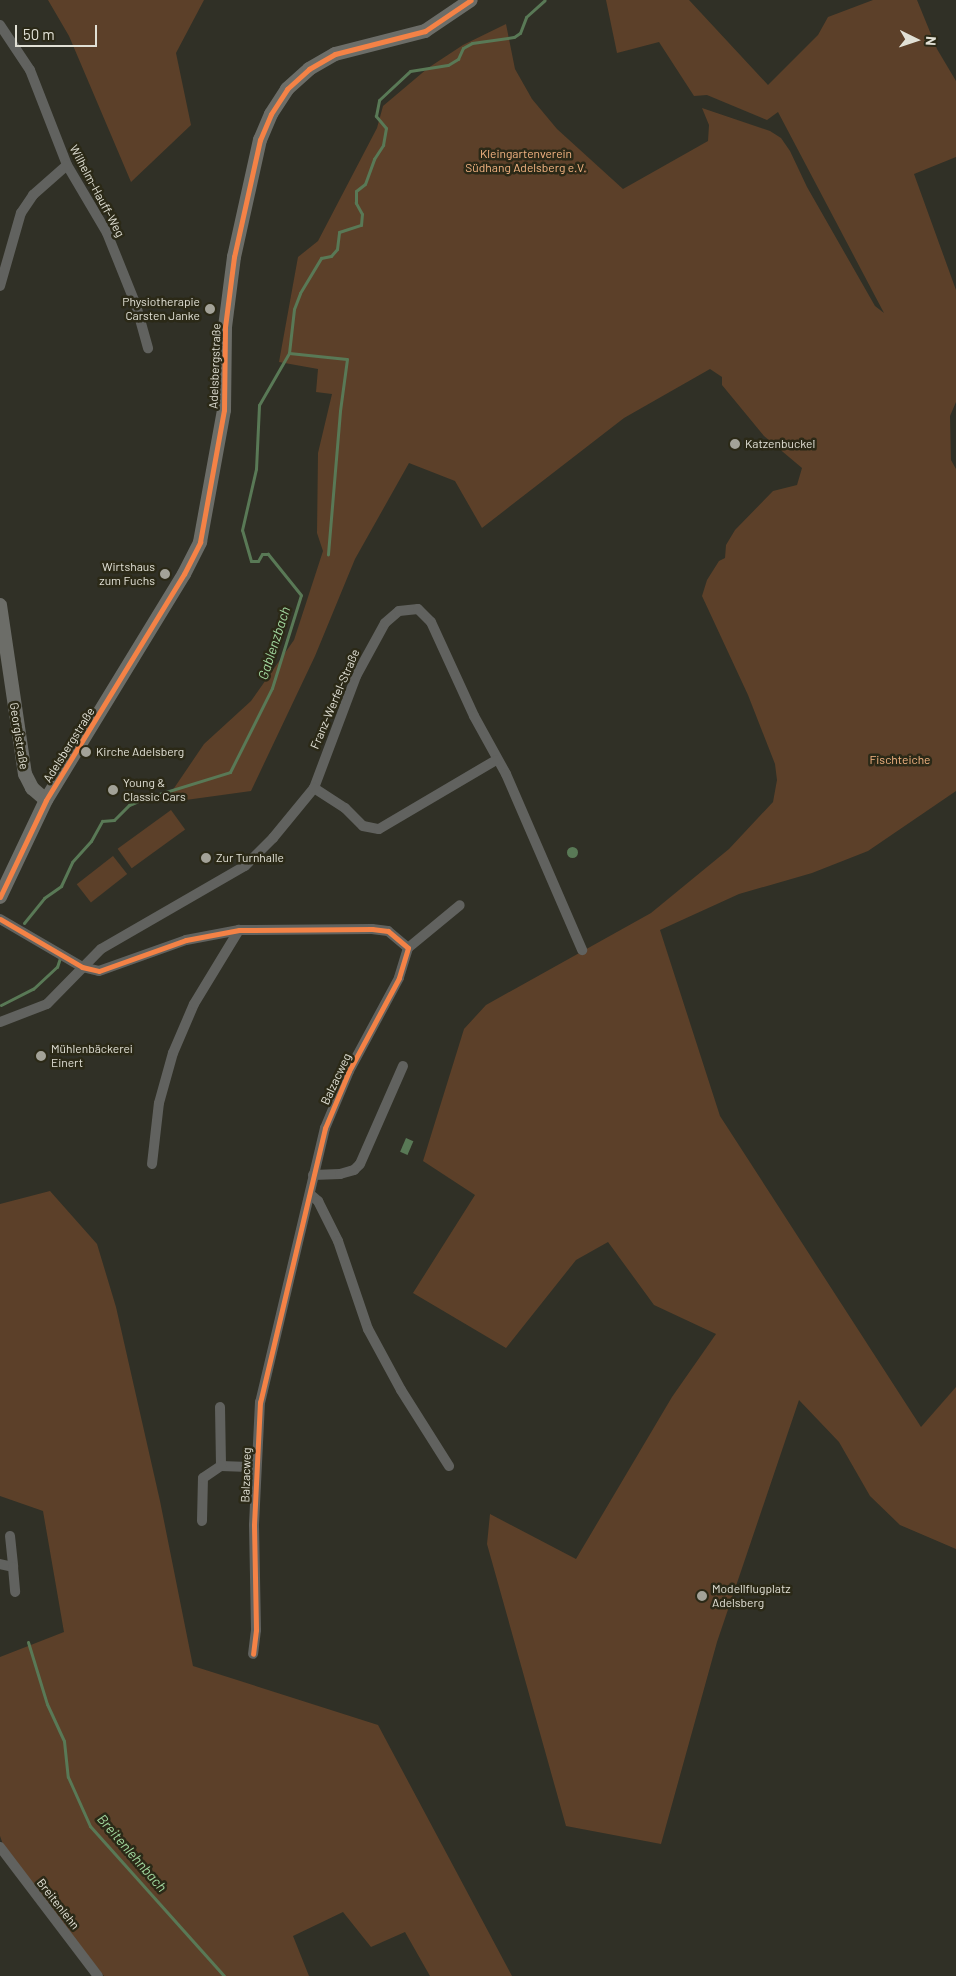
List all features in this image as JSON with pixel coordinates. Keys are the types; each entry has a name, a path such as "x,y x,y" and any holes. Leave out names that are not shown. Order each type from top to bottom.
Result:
{"street":[{"name":"Adelsbergstraße","path":"0,897 46,800 184,574 200,542 224,410 225,327 234,256 260,140 271,114 287,89 309,68 335,54 360,45 425,31 471,0"},
{"name":"Wilhelm-Hauff-Weg","path":"0,25 30,70 67,165 110,241 136,305 148,348"},
{"path":"0,286 21,213 33,195 67,165"},
{"name":"Georgistraße","path":"0,605 25,774 32,788 46,800"},
{"name":"Franz-Werfel-Straße","path":"82,967 127,932 173,909 244,866 273,838 314,788 367,655 385,623 406,609 418,609 431,622 496,760 506,774 538,843 582,950"},
{"path":"314,788 345,808 363,826 378,828 496,760"},
{"path":"0,919 82,967 105,970 186,940 239,930 372,929 388,931 408,948 460,905"},
{"path":"152,1164 160,1103 179,1036 194,1004 239,930"},
{"name":"Balzacweg","path":"253,1654 256,1630 256,1468 260,1402 313,1175 335,1101 399,978 408,948"},
{"path":"0,1022 47,1004 82,967"},
{"path":"313,1175 340,1174 354,1170 360,1164 403,1066"},
{"path":"310,1194 318,1201 338,1241 368,1329 401,1390 449,1466"},
{"name":"Balzacweg","path":"220,1407 221,1466"},
{"name":"Balzacweg","path":"202,1521 203,1478 210,1470 221,1466 256,1468"},
{"path":"10,1536 15,1592"},
{"path":"0,1564 13,1566"},
{"name":"Breitenlehn","path":"0,1847 98,1976"}],"green space":[{"path":"48,0 204,0 176,53 191,125 131,182 69,36"},
{"path":"606,0 689,0 768,85 818,35 828,17 873,0 917,0 937,49 956,81 956,157 914,174 956,290 956,402 950,416 951,460 956,469 956,791 868,851 812,873 739,894 660,930 720,1116 921,1427 956,1387 956,1549 900,1525 870,1496 839,1442 799,1400 717,1642 661,1844 566,1826 487,1544 490,1514 576,1559 672,1397 716,1334 654,1305 608,1242 576,1260 506,1348 413,1293 475,1195 423,1161 464,1029 486,1005 651,913 729,849 773,802 777,780 775,764 748,695 702,596 707,580 719,561 725,558 726,545 735,530 773,491 797,485 802,468 764,436 722,385 722,377 710,369 624,418 482,528 455,481 409,463 355,559 315,656 251,791 164,803 204,744 251,701 294,640 323,551 317,533 318,453 332,394 316,392 318,369 279,362 298,257 318,241 377,128 383,106 428,68 463,45 506,24 515,69 532,99 557,129 623,189 708,141 709,125 702,108 770,131 781,138 790,151 807,187 875,306 884,313 778,112 767,120 707,95 694,96 659,42 617,53"},
{"path":"171,810 185,829 132,868 118,849"},
{"path":"113,856 127,874 91,902 77,884"},
{"path":"50,1191 97,1244 116,1307 160,1501 193,1666 378,1725 512,1976 430,1976 405,1932 371,1947 343,1912 293,1936 309,1976 104,1976 5,1850 0,1836 0,1657 64,1632 43,1511 0,1496 0,1204"}],"shaded area":[{"path":"572,846 578,852 572,858 566,852"},
{"path":"406,1138 413,1141 408,1155 400,1152"}],"waterway":[{"name":"Gablenzbach","path":"24,923 44,898 61,886 72,862 91,841 102,821 114,820 129,805 143,799 230,772 272,688 301,595 268,554 262,554 258,561 251,561 242,530 256,469 259,405 289,353 294,309 300,293 321,258 331,256 337,249 339,232 361,225 362,214 356,203 356,191 365,184 374,159 383,145 386,128 376,116 379,100 410,71 448,65 458,59 463,48 472,43 514,37 520,33 526,17 545,0"},
{"path":"289,353 347,359 340,411 328,555"},
{"name":"Breitenlehnbach","path":"1,1005 33,989 57,967 60,958"},
{"name":"Breitenlehnbach","path":"28,1642 47,1704 64,1741 68,1777 90,1826 224,1976"}],"cycle path":[{"path":"0,897 46,800 184,574 200,542 224,410 225,327 234,257 260,140 271,114 287,89 309,69 335,54 425,31 471,0"},
{"path":"0,919 82,967 99,971 186,940 239,930 372,929 388,931 408,948 399,978 349,1071 325,1128 260,1402 254,1525 256,1630 253,1654"}],"place":[{"name":"Physiotherapie Carsten Janke","path":"210,309"},
{"name":"Katzenbuckel","path":"735,444"},
{"name":"Wirtshaus zum Fuchs","path":"165,574"},
{"name":"Kirche Adelsberg","path":"86,752"},
{"name":"Young & Classic Cars","path":"113,790"},
{"name":"Zur Turnhalle","path":"206,858"},
{"name":"Mühlenbäckerei Einert","path":"41,1056"},
{"name":"Modellflugplatz Adelsberg","path":"702,1596"}],"park label":[{"name":"Kleingartenverein Südhang Adelsberg e.V.","path":"526,161"},
{"name":"Fischteiche","path":"900,760"}]}
